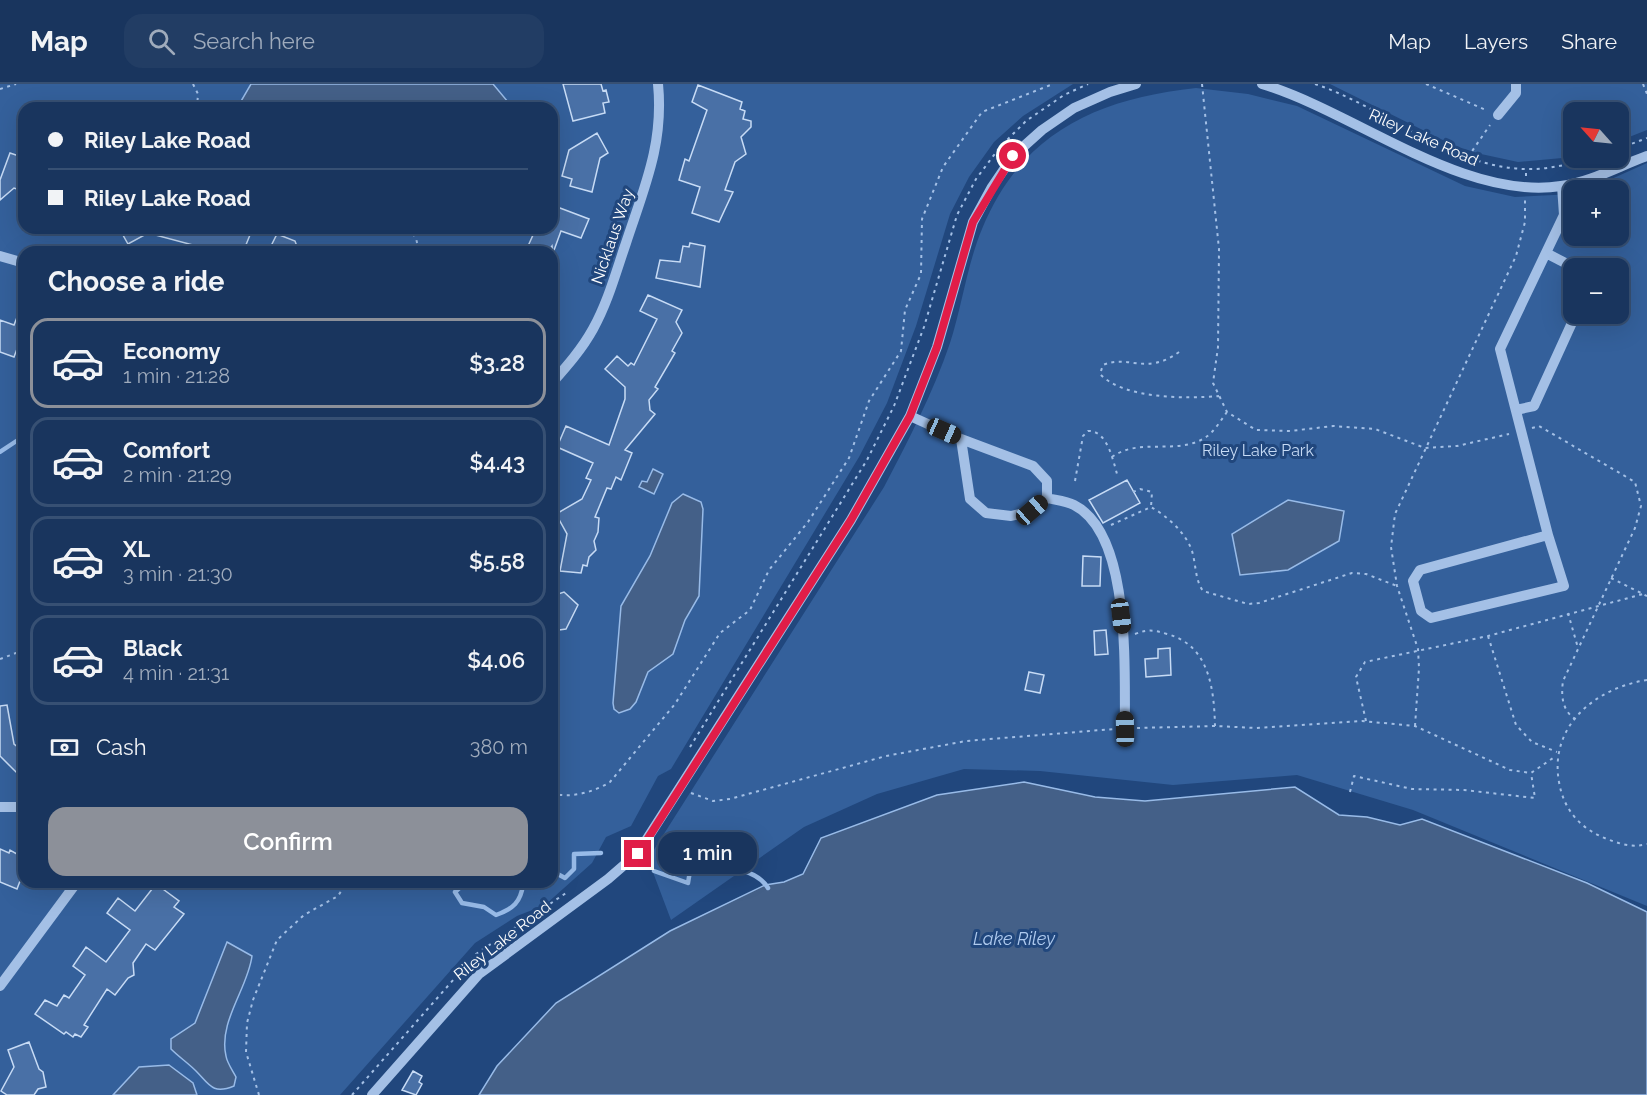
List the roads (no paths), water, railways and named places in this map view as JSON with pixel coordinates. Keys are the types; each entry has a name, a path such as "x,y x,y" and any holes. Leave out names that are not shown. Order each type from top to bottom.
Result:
{"street":[{"name":"Nicklaus Way","path":"558,376 593,328 608,296 652,169 659,131 658,84"},
{"name":"Riley Lake Road","path":"372,1095 479,974 608,879 638,854 851,520 910,416 937,347 973,222 992,187 1013,156 1042,130 1074,108 1110,92 1136,84"},
{"name":"Riley Lake Road","path":"1262,84 1301,98 1446,166 1504,186 1562,186 1599,175 1647,156"},
{"path":"1498,115 1516,93 1516,84"},
{"path":"1548,535 1420,570 1413,581 1421,611 1431,618 1564,586 1548,535 1500,349 1564,215 1562,186"},
{"path":"1546,253 1563,262"},
{"path":"0,256 18,261"},
{"path":"1516,410 1534,405 1571,324"},
{"path":"910,416 961,439 1033,466 1047,481 1047,498"},
{"path":"961,439 970,499 986,513 1011,516 1032,510 1047,498"},
{"path":"1047,498 1074,505 1100,530 1115,569 1124,639 1125,729"},
{"path":"0,807 18,807"},
{"path":"0,987 73,888"}],"water":[{"path":"251,84 493,84 508,102 240,102"},
{"path":"653,469 663,474 654,494 639,487 642,481 647,482"},
{"path":"683,494 701,502 703,509 699,596 685,620 673,654 648,672 636,702 630,709 619,713 614,709 613,703 621,606 650,556 672,503"},
{"path":"1288,500 1344,511 1339,541 1288,570 1240,575 1232,534"},
{"name":"Lake Riley","path":"1024,782 1095,797 1145,801 1295,787 1339,815 1367,817 1400,825 1422,819 1587,883 1647,912 1647,1095 479,1095 497,1066 556,1003 670,931 765,885 784,882 803,874 821,838 937,795"},
{"path":"227,942 252,956 226,1031 226,1056 236,1077 234,1086 216,1089 171,1049 171,1039 195,1023"},
{"path":"169,1065 193,1083 197,1095 113,1095 139,1067"}],"waterway":[{"path":"0,452 18,440"},
{"path":"558,874 565,878 574,869 574,854 601,853"},
{"path":"654,871 688,883 691,865 722,867 753,875 762,880 768,888"},
{"path":"459,888 455,892 462,903 484,907 496,915 515,904 522,888"}],"park label":[{"name":"Riley Lake Park","path":"1258,450"}]}
